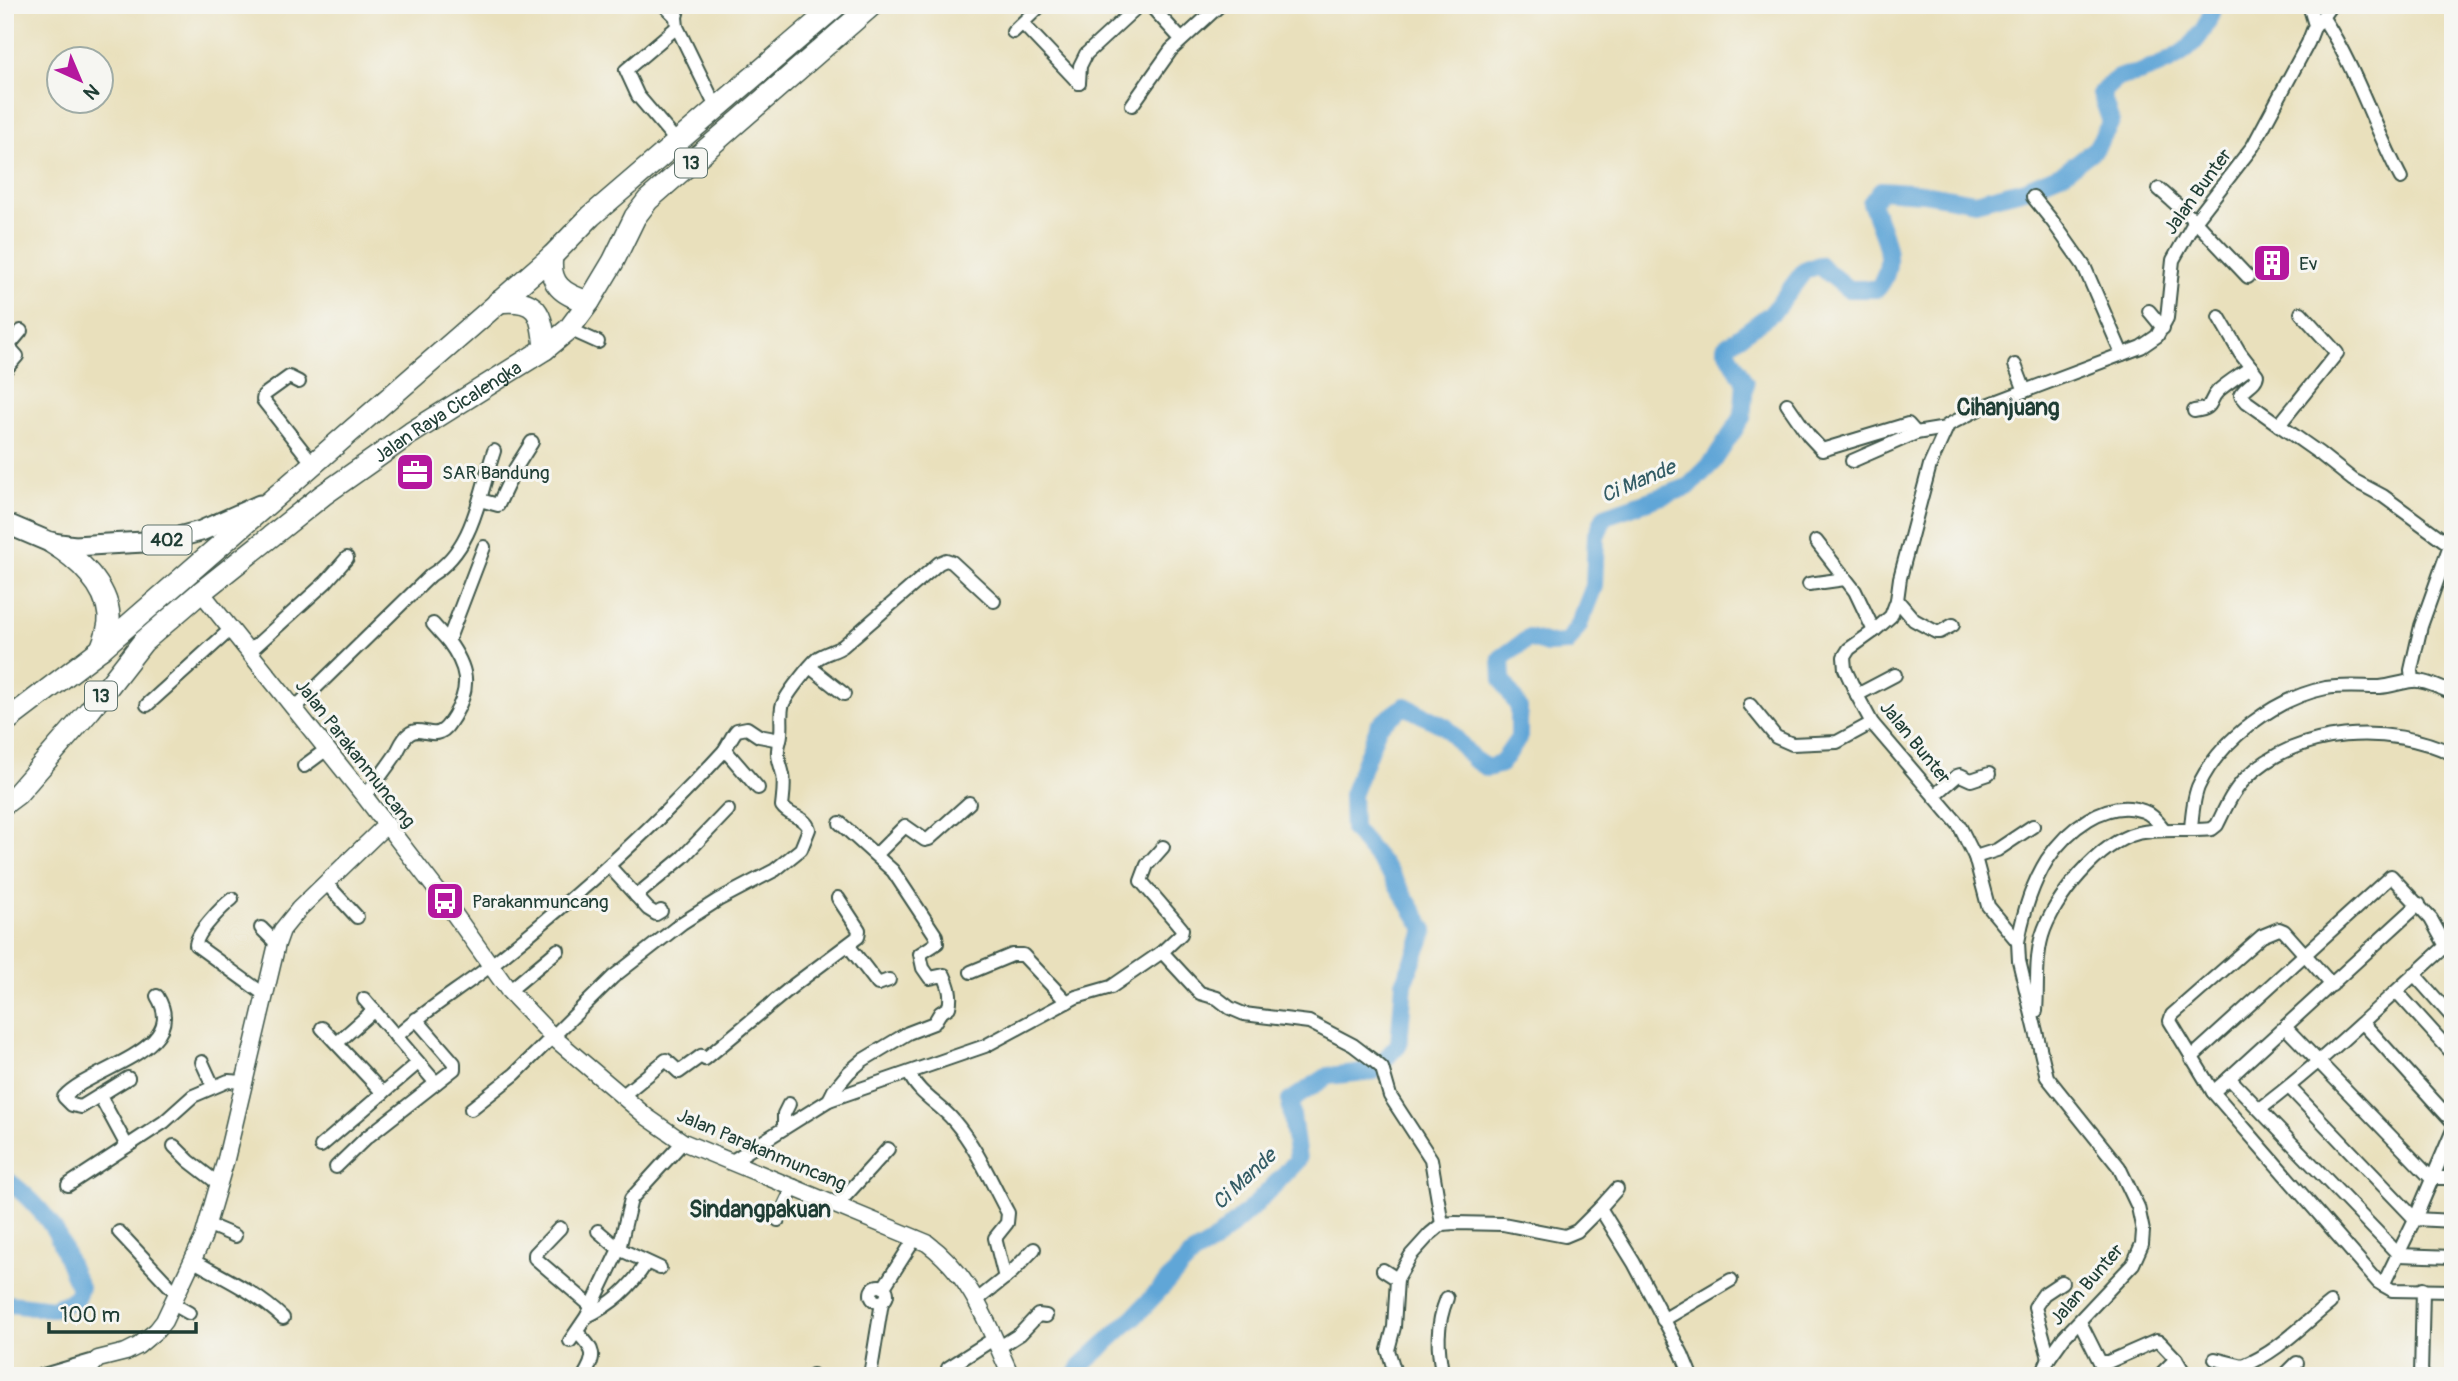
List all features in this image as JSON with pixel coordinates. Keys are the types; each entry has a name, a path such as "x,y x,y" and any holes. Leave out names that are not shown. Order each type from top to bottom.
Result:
{"highway":[{"name":"Jalan Raya Cicalengka","path":"5,722 102,649 552,256 591,216 837,5"},
{"name":"Jalan Raya Cicalengka","path":"5,803 17,794 90,710 143,642 201,592 323,495 388,449 545,349 569,328 589,302 635,217 648,200 872,5"},
{"path":"552,256 551,273 557,284 572,297 589,302"},
{"path":"498,302 512,301 533,306 542,319 545,349"},
{"name":"402","path":"52,543 80,562 103,596 109,618 102,649"}],"main road":[{"name":"402","path":"5,523 52,543 75,547 163,541 201,531 274,499"},
{"name":"Jalan Parakanmuncang","path":"201,592 387,824 509,991 553,1037 622,1096 682,1142 916,1237 938,1251 953,1265 977,1300 1011,1376"},
{"path":"88,1369 149,1338 164,1321 209,1225 277,944 288,921 387,824"}],"street":[{"path":"664,5 678,17 717,109"},
{"path":"1041,5 1018,28 1079,83 1080,66 1086,54 1139,5"},
{"path":"1150,5 1181,39"},
{"path":"1132,105 1181,39 1220,5"},
{"path":"2309,5 2319,22 2342,48 2378,134 2401,178"},
{"name":"Jalan Bunter","path":"2163,327 2167,318 2173,260 2195,220 2253,146 2319,22 2331,5"},
{"path":"678,17 626,70 638,96 678,143"},
{"path":"2159,189 2195,220 2248,277"},
{"path":"2033,197 2084,266 2122,354"},
{"path":"1852,461 1916,433 1945,428 1963,416 2151,341 2163,327 2149,311"},
{"path":"2279,425 2337,353 2301,313"},
{"path":"2219,317 2257,378 2243,390 2241,395 2247,402 2353,480 2368,486 2448,542 2421,626 2411,670 2412,681"},
{"path":"569,328 598,342"},
{"path":"5,370 17,356 7,349 21,331"},
{"path":"2015,365 2025,391"},
{"path":"2194,411 2211,405 2218,391 2250,367"},
{"path":"299,382 289,377 263,399 314,464"},
{"path":"1787,404 1808,436 1822,450 1908,424 1916,433"},
{"name":"Jalan Bunter","path":"1945,428 1930,465 1891,616 1849,649 1844,657 1845,668 1872,723 1959,825 1975,857 1988,906 2018,942 2019,961 2047,1077 2119,1167 2138,1207 2143,1231 2141,1251 2133,1264 2064,1337 2049,1358 2041,1376"},
{"path":"480,500 498,505 515,469 532,442"},
{"path":"295,708 431,575 449,561 470,528 494,451"},
{"path":"1816,541 1854,591 1874,631"},
{"path":"448,640 484,547"},
{"path":"249,652 326,582 347,558"},
{"path":"471,1109 514,1074 613,976 682,923 718,900 775,870 801,849 809,829 805,822 789,814 782,806 783,776 777,761 777,751 785,697 821,656 843,646 923,576 946,560 952,562 993,601"},
{"path":"1809,584 1845,579"},
{"path":"1897,600 1914,620 1936,632 1953,625"},
{"path":"365,797 405,737 417,731 436,734 442,732 462,702 464,667 448,640 433,624"},
{"path":"147,705 231,629"},
{"path":"810,667 844,694"},
{"path":"1857,695 1895,675"},
{"path":"2191,829 2193,804 2204,777 2225,748 2259,717 2288,701 2327,688 2395,686 2412,681 2453,693"},
{"path":"1750,705 1776,737 1792,744 1837,741 1872,723"},
{"path":"397,1037 416,1019 491,965 609,866 725,750 734,733 742,728 767,739 780,740"},
{"path":"2035,1028 2042,939 2065,894 2087,866 2104,850 2135,834 2163,828 2212,828 2217,825 2236,789 2259,766 2318,740 2353,734 2374,735 2417,741 2453,754"},
{"path":"304,766 327,749"},
{"path":"725,750 758,788"},
{"path":"1935,795 1957,776 1971,780 1989,774"},
{"path":"876,855 905,826 927,841 969,803"},
{"path":"2018,942 2028,903 2048,860 2060,843 2085,821 2113,809 2133,808 2151,815 2163,828"},
{"path":"636,896 683,858 728,810"},
{"path":"829,1100 834,1090 856,1066 891,1042 934,1023 940,1013 949,1007 951,993 944,975 930,978 919,958 920,954 938,940 905,887 876,855 840,823"},
{"path":"1975,857 1997,850 2033,826"},
{"path":"732,1161 829,1100 985,1046 1067,1002 1117,984 1162,952 1181,934 1182,929 1141,881 1141,875 1163,847"},
{"path":"609,866 653,913 661,911"},
{"path":"2191,1058 2391,876 2431,919 2446,946 2363,1023 2260,1110"},
{"path":"326,883 357,916"},
{"path":"622,1096 667,1060 679,1072 701,1056 705,1059 737,1035 773,1001 858,937 859,930 838,898"},
{"path":"232,899 201,931 196,946 265,995"},
{"path":"2213,1092 2419,904"},
{"path":"261,928 277,944"},
{"path":"2332,985 2305,953 2279,929 2263,936 2172,1015 2170,1021 2213,1092 2378,1282 2392,1290 2453,1291"},
{"path":"848,945 878,985 889,980"},
{"path":"509,991 558,950"},
{"path":"1162,952 1200,993 1212,996 1235,1011 1252,1016 1309,1021 1353,1045 1378,1065 1387,1090 1430,1159 1442,1224"},
{"path":"971,972 1013,955 1023,955 1067,1002"},
{"path":"2414,974 2453,1018"},
{"path":"2397,992 2453,1054"},
{"path":"128,1078 80,1107 72,1105 64,1097 86,1080 111,1069 126,1052 159,1036 164,1024 164,1008 157,996"},
{"path":"364,999 436,1083"},
{"path":"337,1043 374,1010"},
{"path":"335,1167 366,1138 455,1066 416,1019"},
{"path":"2363,1023 2453,1122"},
{"path":"2285,1027 2431,1178 2453,1178"},
{"path":"322,1028 383,1093"},
{"path":"202,1062 213,1086"},
{"path":"321,1146 418,1063"},
{"path":"909,1073 926,1096 945,1112 971,1143 1008,1213 1007,1223 996,1238 1006,1278"},
{"path":"2229,1078 2399,1255 2453,1257"},
{"path":"68,1185 164,1122 193,1096 228,1081 245,1082"},
{"path":"2289,1087 2415,1219 2453,1221"},
{"path":"100,1096 127,1146"},
{"path":"784,1127 783,1120 789,1104"},
{"path":"2383,1285 2399,1255 2453,1129"},
{"path":"584,1376 593,1351 574,1337 620,1249 631,1199 682,1142"},
{"path":"174,1146 188,1161 220,1185"},
{"path":"837,1205 888,1149"},
{"path":"778,1220 794,1186"},
{"path":"1396,1376 1390,1364 1388,1350 1394,1327 1397,1279 1416,1249 1442,1224 1503,1224 1565,1236 1577,1231 1617,1189"},
{"path":"1600,1208 1634,1263 1691,1376"},
{"path":"209,1225 235,1236"},
{"path":"560,1228 535,1254 535,1258 589,1311 601,1310 618,1296 646,1263"},
{"path":"598,1231 620,1249 660,1268"},
{"path":"119,1232 190,1313"},
{"path":"870,1376 882,1302 887,1295 884,1287 916,1237"},
{"path":"977,1300 1006,1278 1034,1249"},
{"path":"192,1260 237,1283 267,1303 283,1318"},
{"path":"1383,1270 1397,1279"},
{"path":"1663,1320 1731,1280"},
{"path":"2049,1358 2043,1345 2035,1307 2044,1294 2062,1282"},
{"path":"2421,1376 2423,1289"},
{"path":"1443,1376 1437,1348 1438,1332 1447,1298"},
{"path":"2215,1359 2245,1371 2293,1336 2330,1303"},
{"path":"948,1368 1020,1334 1038,1315 1046,1316"},
{"path":"2080,1322 2100,1362 2108,1362 2156,1341 2176,1359 2186,1376"},
{"path":"2159,1376 2176,1359"},
{"path":"2284,1376 2297,1363"},
{"path":"40,1376 88,1369"}],"waterway":[{"name":"Ci Mande","path":"1076,1376 1081,1366 1136,1315 1192,1255 1211,1244 1255,1205 1298,1160 1290,1101 1328,1076 1374,1071 1399,1044 1404,983 1425,930 1390,873 1353,829 1352,795 1379,725 1405,706 1446,727 1473,759 1487,768 1501,764 1519,738 1519,708 1502,679 1501,658 1529,638 1547,644 1567,643 1579,625 1594,586 1596,536 1605,516 1688,487 1713,462 1742,418 1745,383 1725,347 1773,312 1804,271 1819,265 1848,289 1877,289 1884,279 1888,258 1884,236 1871,203 1881,190 1923,193 1975,202 2025,189 2065,172 2096,148 2111,122 2101,93 2118,78 2153,68 2187,50 2203,31 2214,5"},
{"path":"5,1179 33,1202 51,1224 80,1287 76,1299 52,1309 10,1304 5,1306"}],"place":[{"name":"Ev","path":"2272,263"},
{"name":"SAR Bandung","path":"415,472"},
{"name":"Parakanmuncang","path":"445,901"}],"district":[{"name":"Cihanjuang","path":"2008,407"},
{"name":"Sindangpakuan","path":"760,1209"}]}
